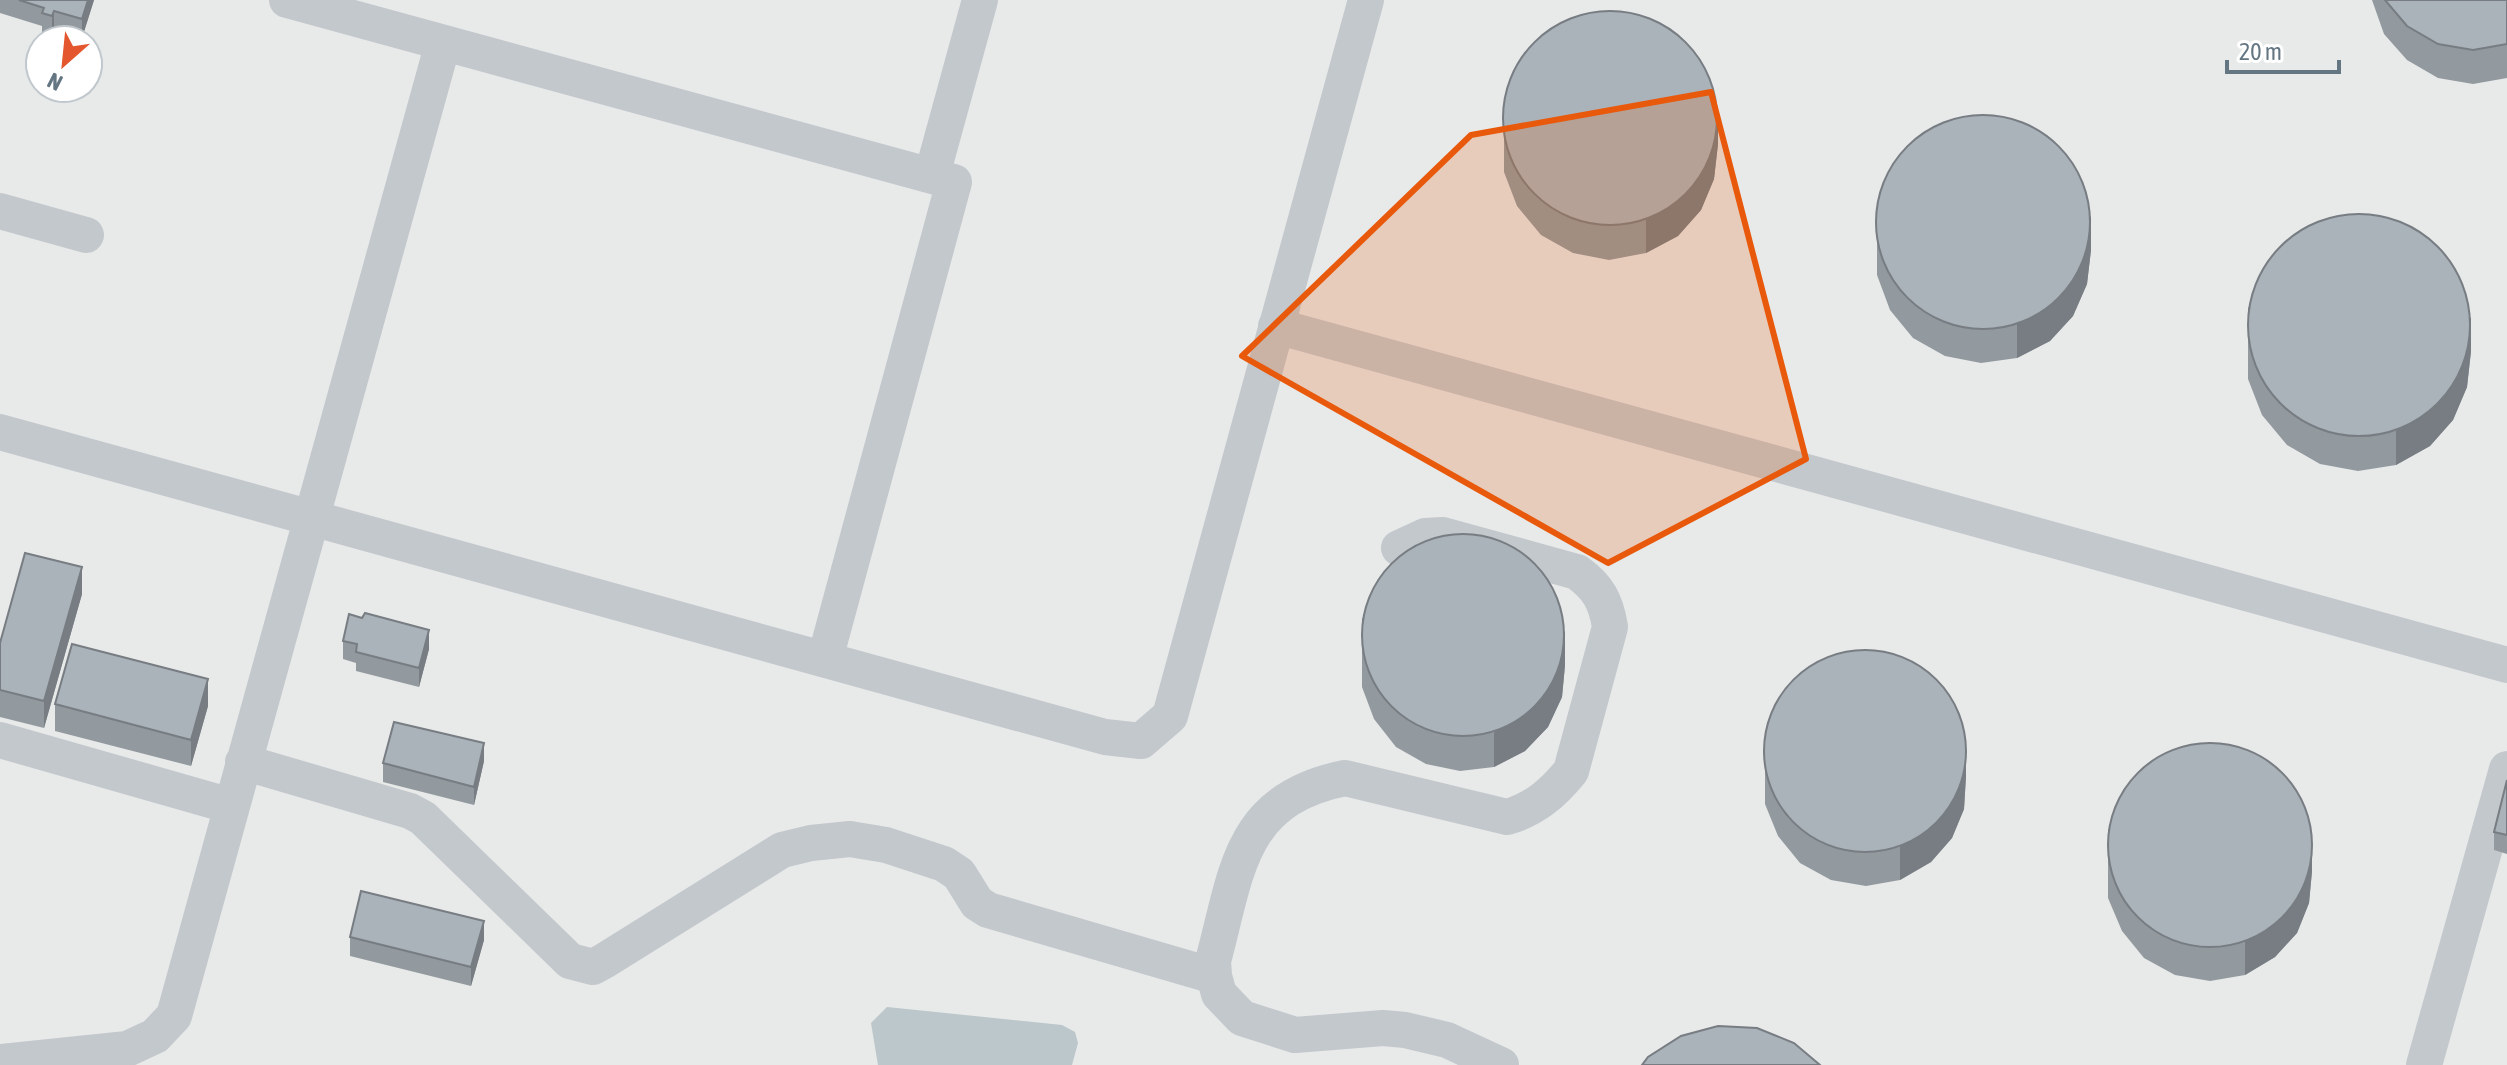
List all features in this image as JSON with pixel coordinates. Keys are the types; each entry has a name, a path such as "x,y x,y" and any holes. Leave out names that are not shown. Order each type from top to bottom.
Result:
{"lane":[{"path":"287,0 954,182 825,659"},
{"path":"932,175 980,0"},
{"path":"0,432 1105,737 1141,741 1170,716 1366,0"},
{"path":"0,1062 127,1049 155,1036 174,1016 443,43"},
{"path":"0,211 86,235"},
{"path":"1276,326 2507,665"},
{"path":"1399,548 1425,536 1443,535 1577,572 1594,585 1607,606 1610,627 1571,771 1555,790 1527,812 1507,817 1345,778 1318,784 1292,796 1263,819 1244,846 1213,961 1214,976 1219,994 1242,1018 1295,1035 1383,1028 1405,1030 1447,1040 1501,1065"},
{"path":"0,740 231,806"},
{"path":"243,762 410,811 423,818 570,961 581,966 593,967 604,961 782,850 850,839 886,845 944,864 959,874 977,903 988,910 1214,976"},
{"path":"2424,1065 2507,769"}],"highlighted area":[{"path":"1711,92 1806,459 1608,563 1242,356 1471,135"}],"shaded area":[{"path":"0,0 2507,0 2507,1065 0,1065"},
{"path":"887,1007 1062,1025 1075,1032 1078,1043 1072,1065 878,1065 871,1023"}],"building":[{"path":"19,0 88,0 82,19 54,11 52,16 42,13 44,8"},
{"path":"2385,0 2507,0 2507,44 2473,50 2438,44 2407,26"},
{"path":"1610,11 1631,13 1651,20 1669,29 1685,43 1699,59 1708,77 1715,97 1715,139 1708,159 1699,177 1685,193 1669,207 1651,216 1631,223 1610,225 1589,223 1569,216 1551,207 1535,193 1521,177 1512,159 1505,139 1503,118 1505,97 1512,77 1521,59 1535,43 1551,29 1569,20 1589,13"},
{"path":"1983,115 2004,117 2024,124 2042,133 2058,147 2072,163 2081,181 2088,201 2088,243 2081,263 2072,281 2058,297 2042,311 2024,320 2004,327 1983,329 1962,327 1942,320 1924,311 1908,297 1894,281 1885,263 1878,243 1876,222 1878,201 1885,181 1894,163 1908,147 1924,133 1942,124 1962,117"},
{"path":"2359,214 2402,222 2438,246 2462,282 2470,325 2462,368 2438,404 2402,428 2359,436 2316,428 2280,404 2256,368 2248,325 2256,282 2280,246 2316,222"},
{"path":"1463,534 1502,541 1535,563 1557,596 1564,635 1557,674 1535,707 1502,729 1463,736 1424,729 1391,707 1369,674 1362,635 1369,596 1391,563 1424,541"},
{"path":"25,553 82,567 44,701 0,690 0,643"},
{"path":"365,613 429,630 419,668 356,652 357,644 343,641 349,614 362,618"},
{"path":"72,644 208,679 191,740 55,704"},
{"path":"1865,650 1904,658 1936,680 1958,712 1966,751 1958,790 1936,822 1904,844 1865,852 1826,844 1794,822 1772,790 1764,751 1772,712 1794,680 1826,658"},
{"path":"394,722 484,743 474,787 383,763"},
{"path":"2210,743 2249,751 2282,773 2304,806 2312,845 2304,884 2282,917 2249,939 2210,947 2171,939 2138,917 2116,884 2108,845 2116,806 2138,773 2171,751"},
{"path":"2507,780 2507,835 2494,832"},
{"path":"361,891 484,921 471,967 350,937"},
{"path":"1718,1026 1757,1028 1794,1043 1820,1065 1642,1065 1648,1057 1681,1036"}]}
